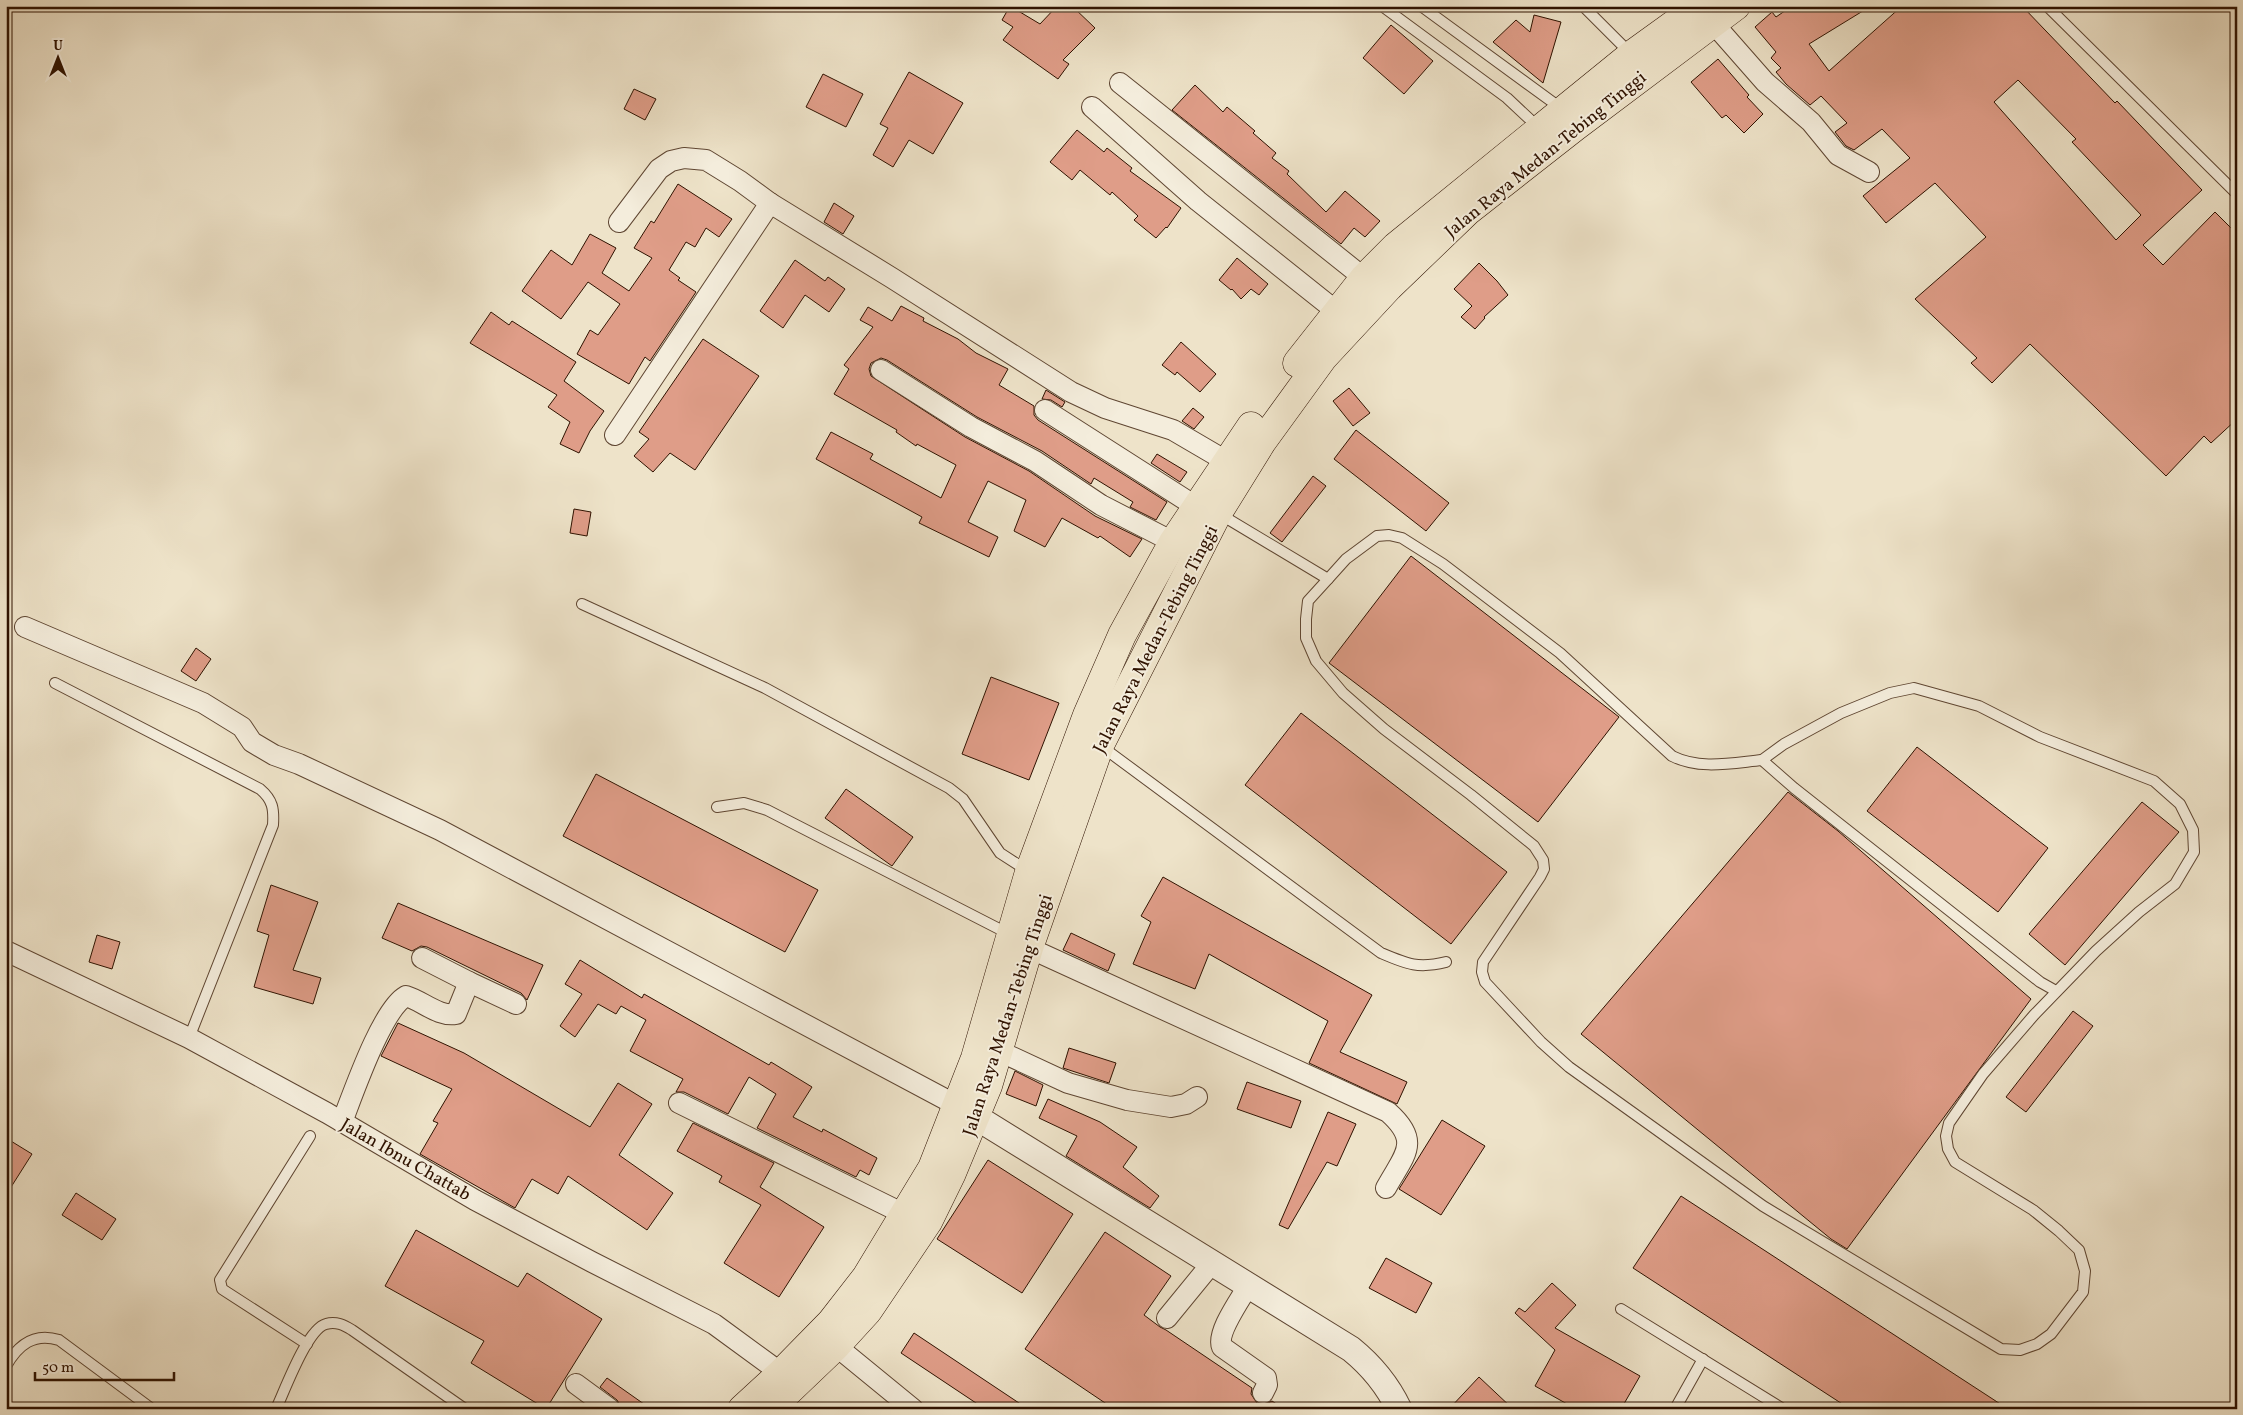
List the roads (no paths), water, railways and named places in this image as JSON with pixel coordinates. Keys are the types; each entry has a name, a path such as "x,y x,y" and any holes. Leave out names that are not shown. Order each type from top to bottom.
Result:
{"highway":[{"name":"Jalan Raya Medan-Tebing Tinggi","path":"742,1409 836,1346 868,1311 928,1222 952,1173 976,1058 1020,941 1100,745 1207,510 1226,461 1336,312 1364,278 1396,246 1631,55 1706,15 1736,6"},
{"name":"Jalan Raya Medan-Tebing Tinggi","path":"770,1409 788,1379 866,1277 966,1112 999,1051 1020,941 1029,872 1087,715 1118,644 1173,542 1207,510 1248,462 1323,358 1389,287 1468,211 1590,115 1706,15"}],"street":[{"path":"1706,15 1765,82 1811,122 1838,155 1869,172"},
{"path":"1120,83 1364,278"},
{"path":"1092,107 1198,201 1336,312"},
{"path":"619,222 659,169 672,161 684,158 706,160 740,181 770,203 1071,392 1105,408 1174,430 1226,461"},
{"path":"615,435 770,203"},
{"path":"881,370 971,427 1035,461 1101,505 1173,542"},
{"path":"1045,410 1207,510"},
{"path":"26,627 203,703 242,727 252,742 274,755 299,764 440,830 966,1112 1351,1349 1367,1361 1390,1390 1399,1409"},
{"path":"1020,941 1388,1112 1400,1122 1407,1134 1407,1149 1386,1188"},
{"name":"Jalan Ibnu Chattab","path":"6,951 189,1038 342,1122 475,1200 714,1324 788,1379"},
{"path":"422,958 516,1004"},
{"path":"342,1122 382,1026 400,999 406,996 417,999 442,1014 456,1014 468,982"},
{"path":"999,1051 1068,1083 1127,1100 1171,1106 1186,1104 1197,1097"},
{"path":"679,1103 904,1214"},
{"path":"1167,1318 1212,1263"},
{"path":"1248,1286 1222,1333 1220,1342 1222,1347 1266,1378 1267,1385 1264,1393"},
{"path":"836,1346 913,1409"},
{"path":"576,1384 610,1409"}],"lane":[{"path":"1382,6 1507,98 1539,128"},
{"path":"1421,6 1563,109"},
{"path":"1582,6 1631,55"},
{"path":"2047,6 2237,194"},
{"path":"1207,510 1328,579"},
{"path":"1389,535 1402,538 1443,564 1560,653 1672,756 1685,763 1701,766 1762,760 1784,744 1841,713 1890,693 1914,688 1980,706 2040,737 2154,781 2180,804 2193,830 2194,852 2175,884 2139,912 2056,991 1984,1074 1949,1123 1946,1136 1948,1149 1955,1162 2033,1210 2079,1250 2085,1271 2083,1292 2051,1334 2037,1344 2020,1350 2001,1349 1763,1206 1569,1067 1541,1042 1485,982 1482,972 1483,962 1540,877 1544,869 1543,860 1534,846 1384,730 1343,693 1316,661 1306,638 1308,601 1346,559 1377,536 1389,535"},
{"path":"582,604 765,688 949,788 963,799 1000,853 1029,872"},
{"path":"55,683 260,789 269,796 273,804 273,825 189,1038"},
{"path":"1100,745 1381,954 1407,964 1427,967 1446,962"},
{"path":"1762,760 1794,788 2033,976 2056,991"},
{"path":"717,807 744,803 767,810 1020,941"},
{"path":"307,1344 222,1289 220,1280 310,1136"},
{"path":"1621,1309 1783,1409"},
{"path":"276,1409 307,1344 317,1329 326,1324 343,1325 465,1409"},
{"path":"6,1366 14,1352 27,1342 37,1338 49,1337 59,1340 152,1409"},
{"path":"1675,1409 1703,1359"}]}
